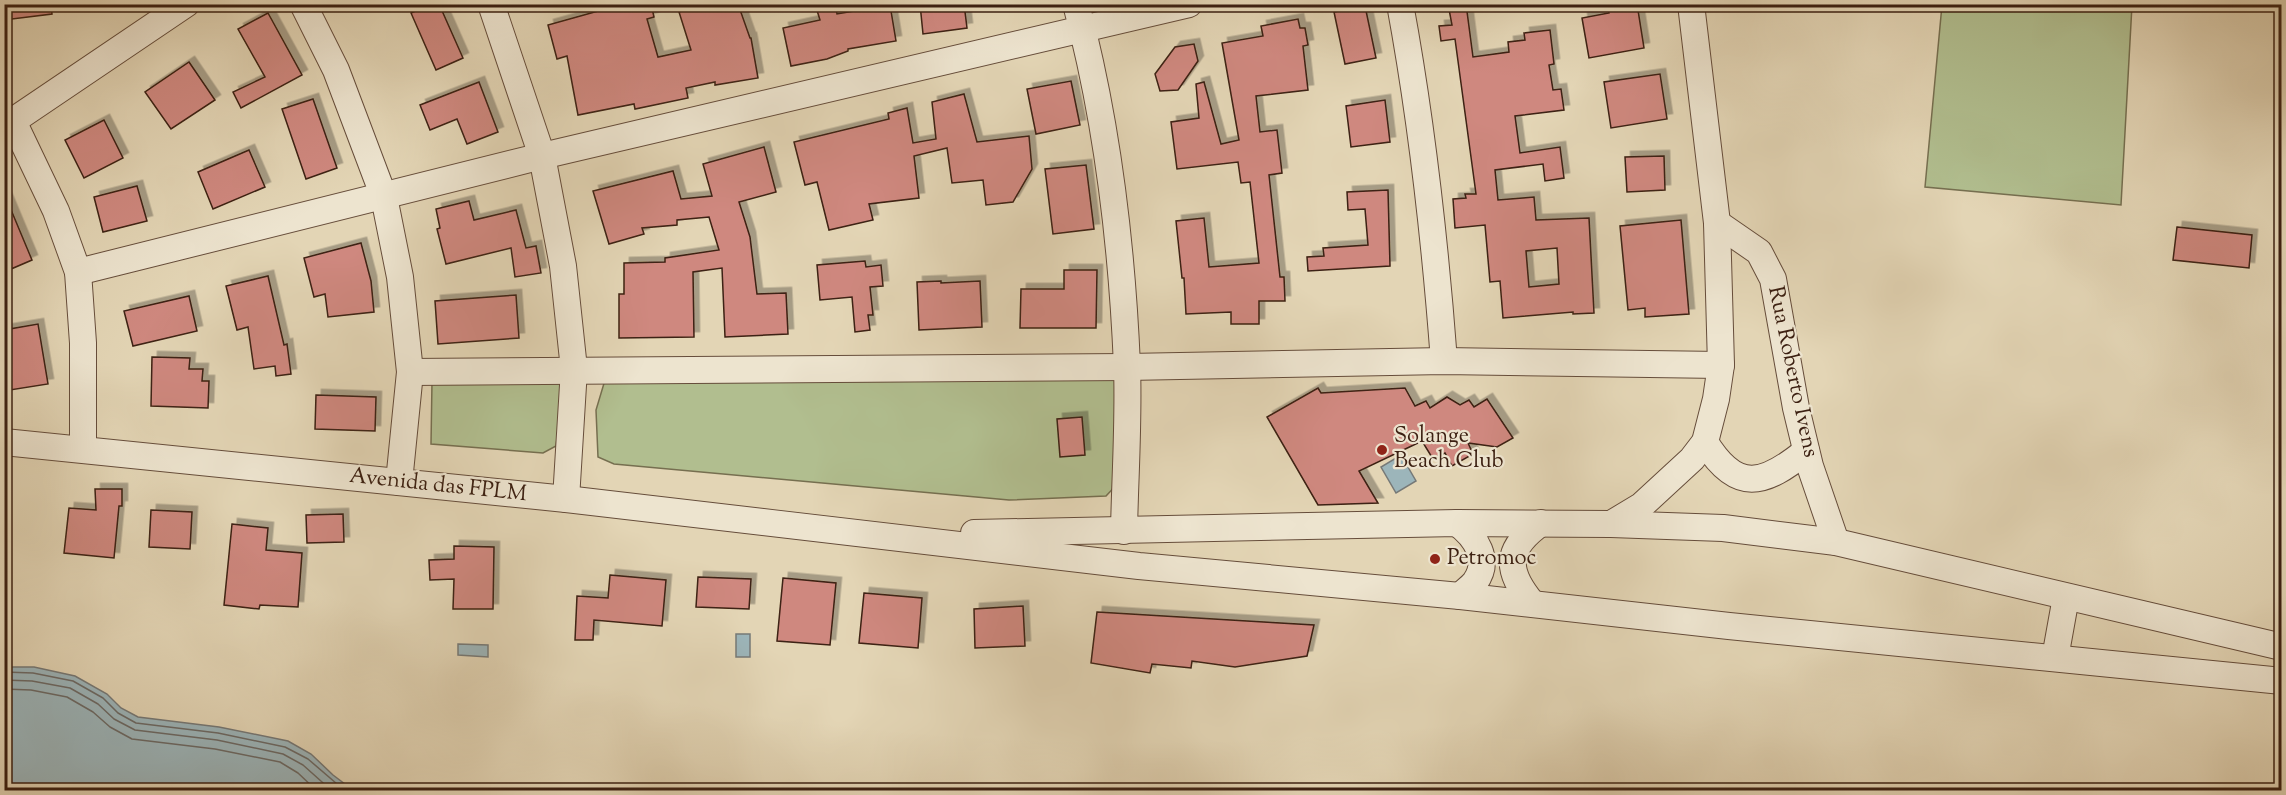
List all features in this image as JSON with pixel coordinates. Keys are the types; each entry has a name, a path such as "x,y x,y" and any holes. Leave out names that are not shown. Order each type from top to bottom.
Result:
{"street":[{"path":"83,449 83,343 78,272 56,211 9,124 186,4"},
{"path":"303,4 336,70 384,197 400,277 410,372 399,482"},
{"path":"491,4 542,156 563,266 574,369 566,499"},
{"path":"1076,4 1101,121 1116,225 1127,367 1124,531"},
{"path":"78,272 542,156 1190,4"},
{"path":"1400,4 1415,82 1430,196 1444,361"},
{"path":"1611,524 1641,506 1692,459 1705,442 1716,399 1721,365 1717,223 1691,4"},
{"name":"Rua Roberto Ivens","path":"1717,223 1759,252 1773,279 1806,451 1836,542"},
{"path":"410,372 574,369 1127,367 1444,361 1721,365"},
{"name":"Avenida das FPLM","path":"4,442 566,499 871,534"},
{"path":"1705,442 1716,460 1732,474 1746,478 1762,477 1784,470 1806,451"},
{"path":"1457,523 1475,540 1481,552 1482,563 1475,583 1460,596"},
{"path":"871,534 1457,523 1611,524 1723,528 1836,542 2282,648"},
{"path":"1532,603 1520,589 1513,574 1512,559 1516,547 1541,523"},
{"path":"871,534 1139,566 1532,603 1729,626 2282,681"},
{"path":"2055,658 2066,597"}],"green space":[{"path":"1942,5 2132,5 2121,205 1925,187"},
{"path":"1114,372 1124,388 1122,479 1106,496 1009,500 614,464 598,457 596,410 605,380"},
{"path":"557,376 563,391 556,446 543,453 431,444 432,382"}],"water":[{"path":"1401,455 1416,481 1396,493 1381,467"},
{"path":"736,634 750,634 750,657 736,657"},
{"path":"458,644 488,645 488,657 458,655"},
{"path":"5,667 34,667 75,676 107,694 121,708 138,717 219,727 288,741 311,754 349,787 373,790 5,790"},
{"path":"493,787 534,790 373,790"}],"building":[{"path":"4,4 51,4 52,14 4,20"},
{"path":"431,4 439,4 463,58 436,70 411,13"},
{"path":"601,4 651,4 654,17 647,19 658,57 691,50 679,12 701,4 738,4 751,38 758,78 715,85 715,82 686,88 688,98 635,109 634,104 578,115 567,56 557,59 548,25 602,10"},
{"path":"815,4 835,4 837,14 890,5 896,41 848,49 848,51 827,59 791,66 783,28 820,20"},
{"path":"920,4 964,4 967,28 923,34"},
{"path":"1448,4 1466,4 1473,57 1509,52 1508,42 1525,40 1524,33 1550,30 1554,64 1549,65 1553,90 1561,89 1564,110 1515,116 1520,153 1560,147 1564,178 1545,181 1543,164 1495,170 1498,200 1534,197 1536,220 1589,218 1594,313 1573,314 1573,312 1503,318 1500,281 1490,282 1485,225 1455,228 1453,199 1466,198 1465,194 1476,194 1455,39 1441,41 1439,26 1452,25","holes":["1557,248 1559,284 1529,287 1526,251"]},
{"path":"1607,4 1637,4 1644,48 1589,58 1582,18 1609,13"},
{"path":"1365,6 1376,58 1345,64 1334,12"},
{"path":"268,13 302,75 241,108 233,92 265,77 238,29"},
{"path":"1298,19 1300,28 1305,28 1308,45 1303,46 1308,90 1256,96 1260,132 1277,130 1282,173 1269,175 1280,277 1284,277 1285,301 1259,301 1259,324 1231,324 1231,312 1186,314 1184,278 1182,278 1176,221 1204,218 1209,267 1259,263 1250,182 1241,183 1238,162 1177,169 1171,122 1199,118 1196,84 1204,82 1221,144 1239,140 1222,43 1263,36 1261,26"},
{"path":"1194,44 1198,61 1178,90 1160,91 1155,74 1175,47"},
{"path":"189,62 215,100 171,129 145,92"},
{"path":"1660,74 1667,119 1611,128 1604,82"},
{"path":"1071,81 1080,125 1036,134 1027,89"},
{"path":"479,82 498,132 467,144 457,119 430,130 420,105"},
{"path":"964,94 977,142 1029,136 1032,169 1013,202 986,205 983,180 952,183 947,148 914,156 919,198 869,204 873,220 829,230 817,182 805,185 794,142 889,119 888,113 907,108 913,143 936,139 932,102"},
{"path":"313,99 337,168 306,179 282,109"},
{"path":"1385,100 1390,142 1351,147 1346,106"},
{"path":"104,120 123,158 84,178 65,140"},
{"path":"764,147 776,192 739,202 750,237 757,294 786,293 788,334 725,337 722,268 693,272 694,337 619,338 619,294 624,294 624,263 665,262 665,258 719,250 709,217 677,220 677,225 642,228 644,234 609,244 593,191 673,171 681,199 712,196 703,164"},
{"path":"249,150 265,187 213,209 198,172"},
{"path":"1664,156 1665,190 1627,192 1625,157"},
{"path":"1086,165 1094,229 1053,234 1045,169"},
{"path":"137,186 147,221 103,232 94,197"},
{"path":"1388,190 1390,266 1308,271 1307,257 1324,256 1323,248 1368,245 1365,209 1348,210 1347,192"},
{"path":"4,193 32,260 4,272"},
{"path":"469,201 474,220 516,210 526,248 536,246 541,273 515,277 511,248 446,264 437,229 440,228 436,209"},
{"path":"1681,220 1689,314 1645,317 1645,308 1628,310 1620,226"},
{"path":"2177,227 2252,235 2249,268 2173,260"},
{"path":"361,243 371,281 374,312 328,317 325,294 314,297 304,258"},
{"path":"865,261 866,267 881,265 883,286 870,287 873,315 868,315 870,330 855,332 852,297 820,300 817,265"},
{"path":"1064,270 1097,270 1096,328 1020,328 1021,289 1064,289"},
{"path":"268,276 284,345 287,344 291,374 276,376 275,366 254,369 248,327 237,330 226,286"},
{"path":"941,281 941,283 980,281 982,327 919,330 917,282"},
{"path":"516,295 519,338 438,344 435,301"},
{"path":"189,296 197,331 133,346 124,311"},
{"path":"38,324 48,384 10,390 4,357 4,330"},
{"path":"152,357 190,358 189,369 203,369 202,381 209,381 208,408 151,406"},
{"path":"1318,388 1321,393 1405,388 1415,406 1426,401 1430,408 1447,397 1460,405 1469,400 1474,407 1487,399 1513,438 1497,447 1468,443 1473,454 1452,466 1445,453 1433,459 1422,441 1359,471 1378,503 1318,505 1267,417"},
{"path":"316,395 376,397 375,431 315,429"},
{"path":"1082,417 1085,455 1060,457 1057,419"},
{"path":"95,489 122,489 122,506 119,506 114,558 64,553 69,508 96,510"},
{"path":"151,510 192,512 190,549 149,547"},
{"path":"343,514 344,542 307,543 306,515"},
{"path":"232,524 268,528 266,550 302,553 298,607 260,605 259,609 224,605"},
{"path":"454,546 494,547 493,609 453,609 454,579 430,580 429,560 454,559"},
{"path":"610,575 666,580 662,626 594,620 593,640 575,640 577,596 608,598"},
{"path":"698,577 751,579 749,609 696,607"},
{"path":"783,578 836,583 830,645 777,641"},
{"path":"864,593 922,598 918,648 859,643"},
{"path":"1023,606 1025,646 975,648 974,609"},
{"path":"1097,612 1314,625 1307,656 1235,667 1192,661 1191,668 1152,664 1150,673 1091,663"}],"place":[{"name":"Solange Beach Club","path":"1382,450"},
{"name":"Petromoc","path":"1435,559"}]}
